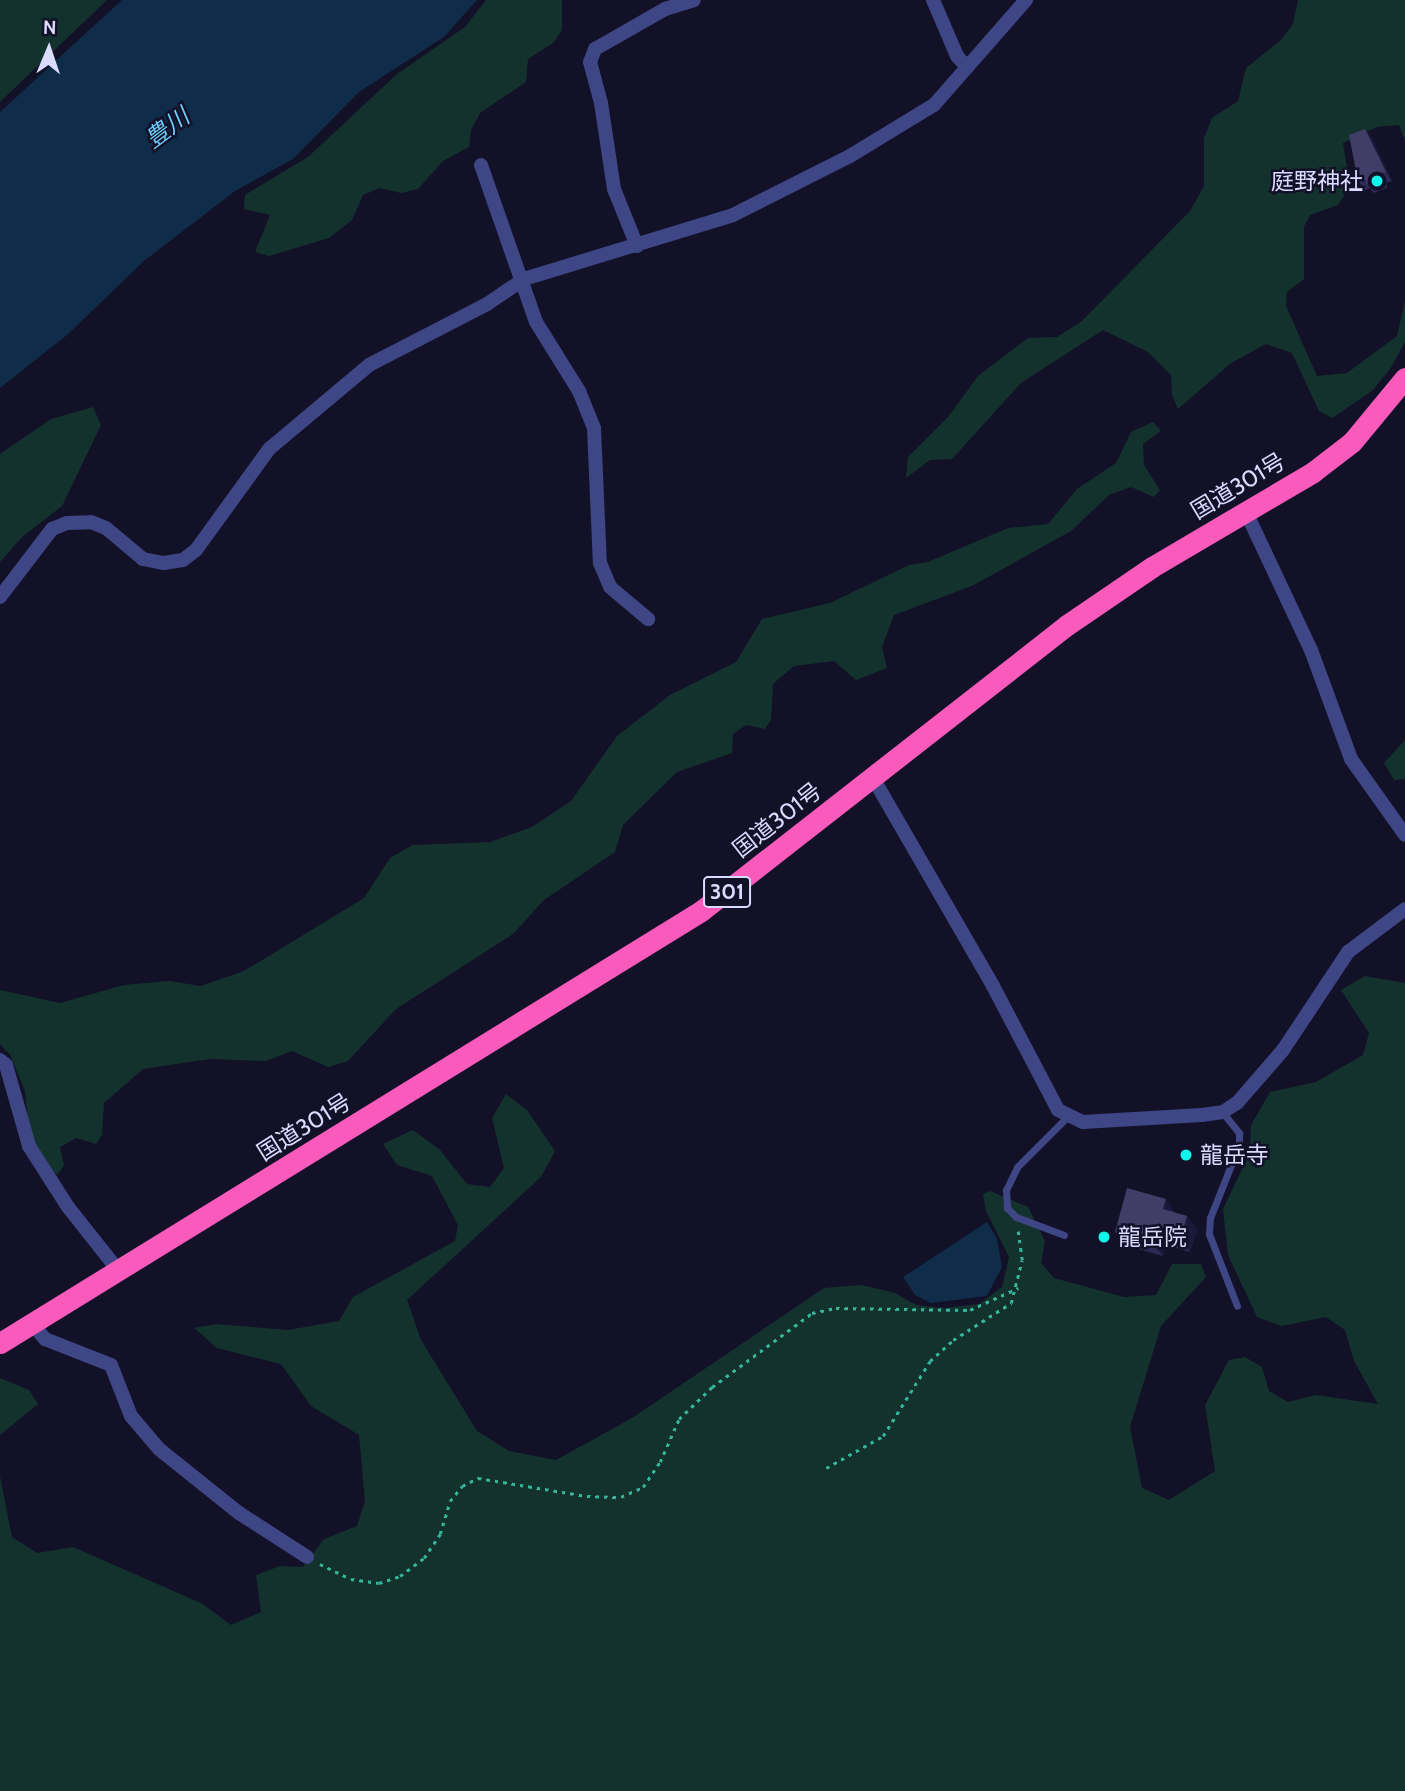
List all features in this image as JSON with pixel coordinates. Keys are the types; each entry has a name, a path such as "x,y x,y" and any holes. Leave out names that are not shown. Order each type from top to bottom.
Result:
{"highway":[{"name":"国道301号","path":"0,1343 701,911 1067,625 1152,567 1246,512 1352,442 1405,378"}],"street":[{"path":"637,246 614,189 601,103 590,62 595,50 665,9 695,0"},
{"path":"933,0 957,56 967,67"},
{"path":"0,597 52,529 67,523 91,522 106,528 143,559 164,563 183,560 196,550 269,449 335,389 369,365 487,304 524,279 733,215 776,196 934,105 1026,0"},
{"path":"481,165 524,279 536,322 579,391 594,428 600,562 610,587 648,619"},
{"path":"1246,512 1311,649 1351,759 1405,835"},
{"path":"873,778 993,986 1058,1110 1066,1118 1083,1122 1223,1112 1237,1102 1283,1050 1348,952 1405,909"},
{"path":"0,1060 6,1065 29,1146 68,1207 117,1270"},
{"path":"32,1323 45,1339 111,1365 131,1416 159,1449 239,1513 307,1557"}],"lane":[{"path":"1223,1112 1239,1133 1240,1145 1210,1218 1209,1234 1237,1307"},
{"path":"1064,1235 1016,1217 1007,1208 1006,1190 1017,1167 1066,1118"}],"path":[{"path":"826,1468 883,1436 930,1361 953,1340 996,1316 1011,1303 1018,1288 1022,1260 1016,1217"},
{"path":"307,1557 351,1579 379,1583 400,1576 429,1550 440,1534 450,1501 462,1486 478,1478 621,1497 643,1487 652,1475 667,1439 696,1403 813,1313 836,1308 970,1310 1018,1288"}],"green space":[{"path":"0,0 107,0 0,102"},
{"path":"486,0 562,0 562,30 553,43 528,59 526,82 480,113 471,130 469,147 443,161 418,189 401,193 380,188 363,195 352,220 329,238 269,256 255,252 270,215 244,209 245,195 308,157 397,74 465,27"},
{"path":"1298,0 1405,0 1405,141 1399,125 1377,127 1343,143 1350,186 1338,205 1310,215 1304,227 1304,279 1287,292 1286,306 1317,376 1347,373 1397,336 1405,301 1405,342 1390,369 1372,391 1332,418 1319,411 1292,353 1266,344 1231,363 1178,409 1172,395 1171,375 1148,352 1103,330 1021,383 952,459 930,460 906,478 908,457 948,417 978,376 1028,338 1057,337 1082,321 1190,211 1204,186 1204,138 1212,118 1238,101 1246,68 1281,40 1293,24"},
{"path":"93,407 101,425 62,506 22,537 0,562 0,454 51,419"},
{"path":"1153,422 1161,431 1143,444 1144,465 1160,490 1154,497 1131,487 1109,495 1071,531 974,585 894,615 882,647 887,668 856,680 834,661 794,666 773,684 771,720 765,729 746,725 733,734 732,753 677,772 623,825 615,852 544,900 513,934 396,1009 348,1061 328,1067 292,1051 266,1061 210,1059 143,1069 104,1103 102,1135 96,1144 76,1138 60,1147 64,1166 57,1175 43,1161 29,1133 25,1091 10,1055 0,1044 0,990 60,1003 124,985 169,981 201,986 244,971 364,898 390,858 413,845 490,842 532,827 571,801 617,736 670,695 736,662 762,619 830,603 909,565 928,562 1008,528 1048,524 1077,489 1116,463 1131,432"},
{"path":"1405,740 1405,779 1394,780 1384,763"},
{"path":"1365,976 1405,983 1405,1791 0,1791 0,1476 12,1537 37,1553 73,1547 201,1603 231,1625 261,1612 256,1575 280,1566 303,1567 324,1539 357,1526 365,1501 359,1435 311,1406 281,1364 217,1348 194,1328 216,1324 288,1330 339,1321 353,1297 455,1241 458,1225 432,1176 397,1165 383,1144 413,1130 440,1150 467,1184 490,1187 504,1168 492,1118 506,1094 527,1110 555,1151 541,1177 407,1300 421,1340 477,1431 509,1451 556,1460 632,1418 824,1288 862,1285 895,1293 916,1305 944,1308 979,1304 1002,1287 1009,1257 986,1211 983,1194 990,1191 1028,1207 1045,1241 1041,1263 1054,1278 1124,1297 1156,1295 1172,1264 1201,1264 1206,1277 1161,1326 1130,1427 1142,1488 1169,1500 1215,1471 1205,1405 1229,1360 1245,1357 1262,1367 1269,1391 1288,1402 1316,1395 1378,1404 1354,1361 1345,1330 1326,1317 1282,1326 1257,1317 1228,1255 1223,1209 1250,1153 1251,1125 1270,1092 1316,1082 1363,1055 1369,1033 1341,990"},
{"path":"0,1378 29,1390 38,1404 0,1435"}],"water":[{"name":"豊川","path":"122,0 477,0 444,37 359,92 293,159 235,191 144,261 67,335 0,388 0,112"},
{"path":"987,1222 997,1239 1002,1267 987,1296 931,1303 915,1295 903,1277"}],"building":[{"path":"1365,129 1386,172 1379,174 1381,179 1367,184 1365,179 1358,181 1349,135"},
{"path":"1127,1188 1166,1199 1163,1209 1187,1216 1180,1239 1157,1232 1153,1243 1115,1232"}],"place":[{"name":"庭野神社","path":"1377,181"},
{"name":"龍岳寺","path":"1186,1155"},
{"name":"龍岳院","path":"1104,1237"}]}
